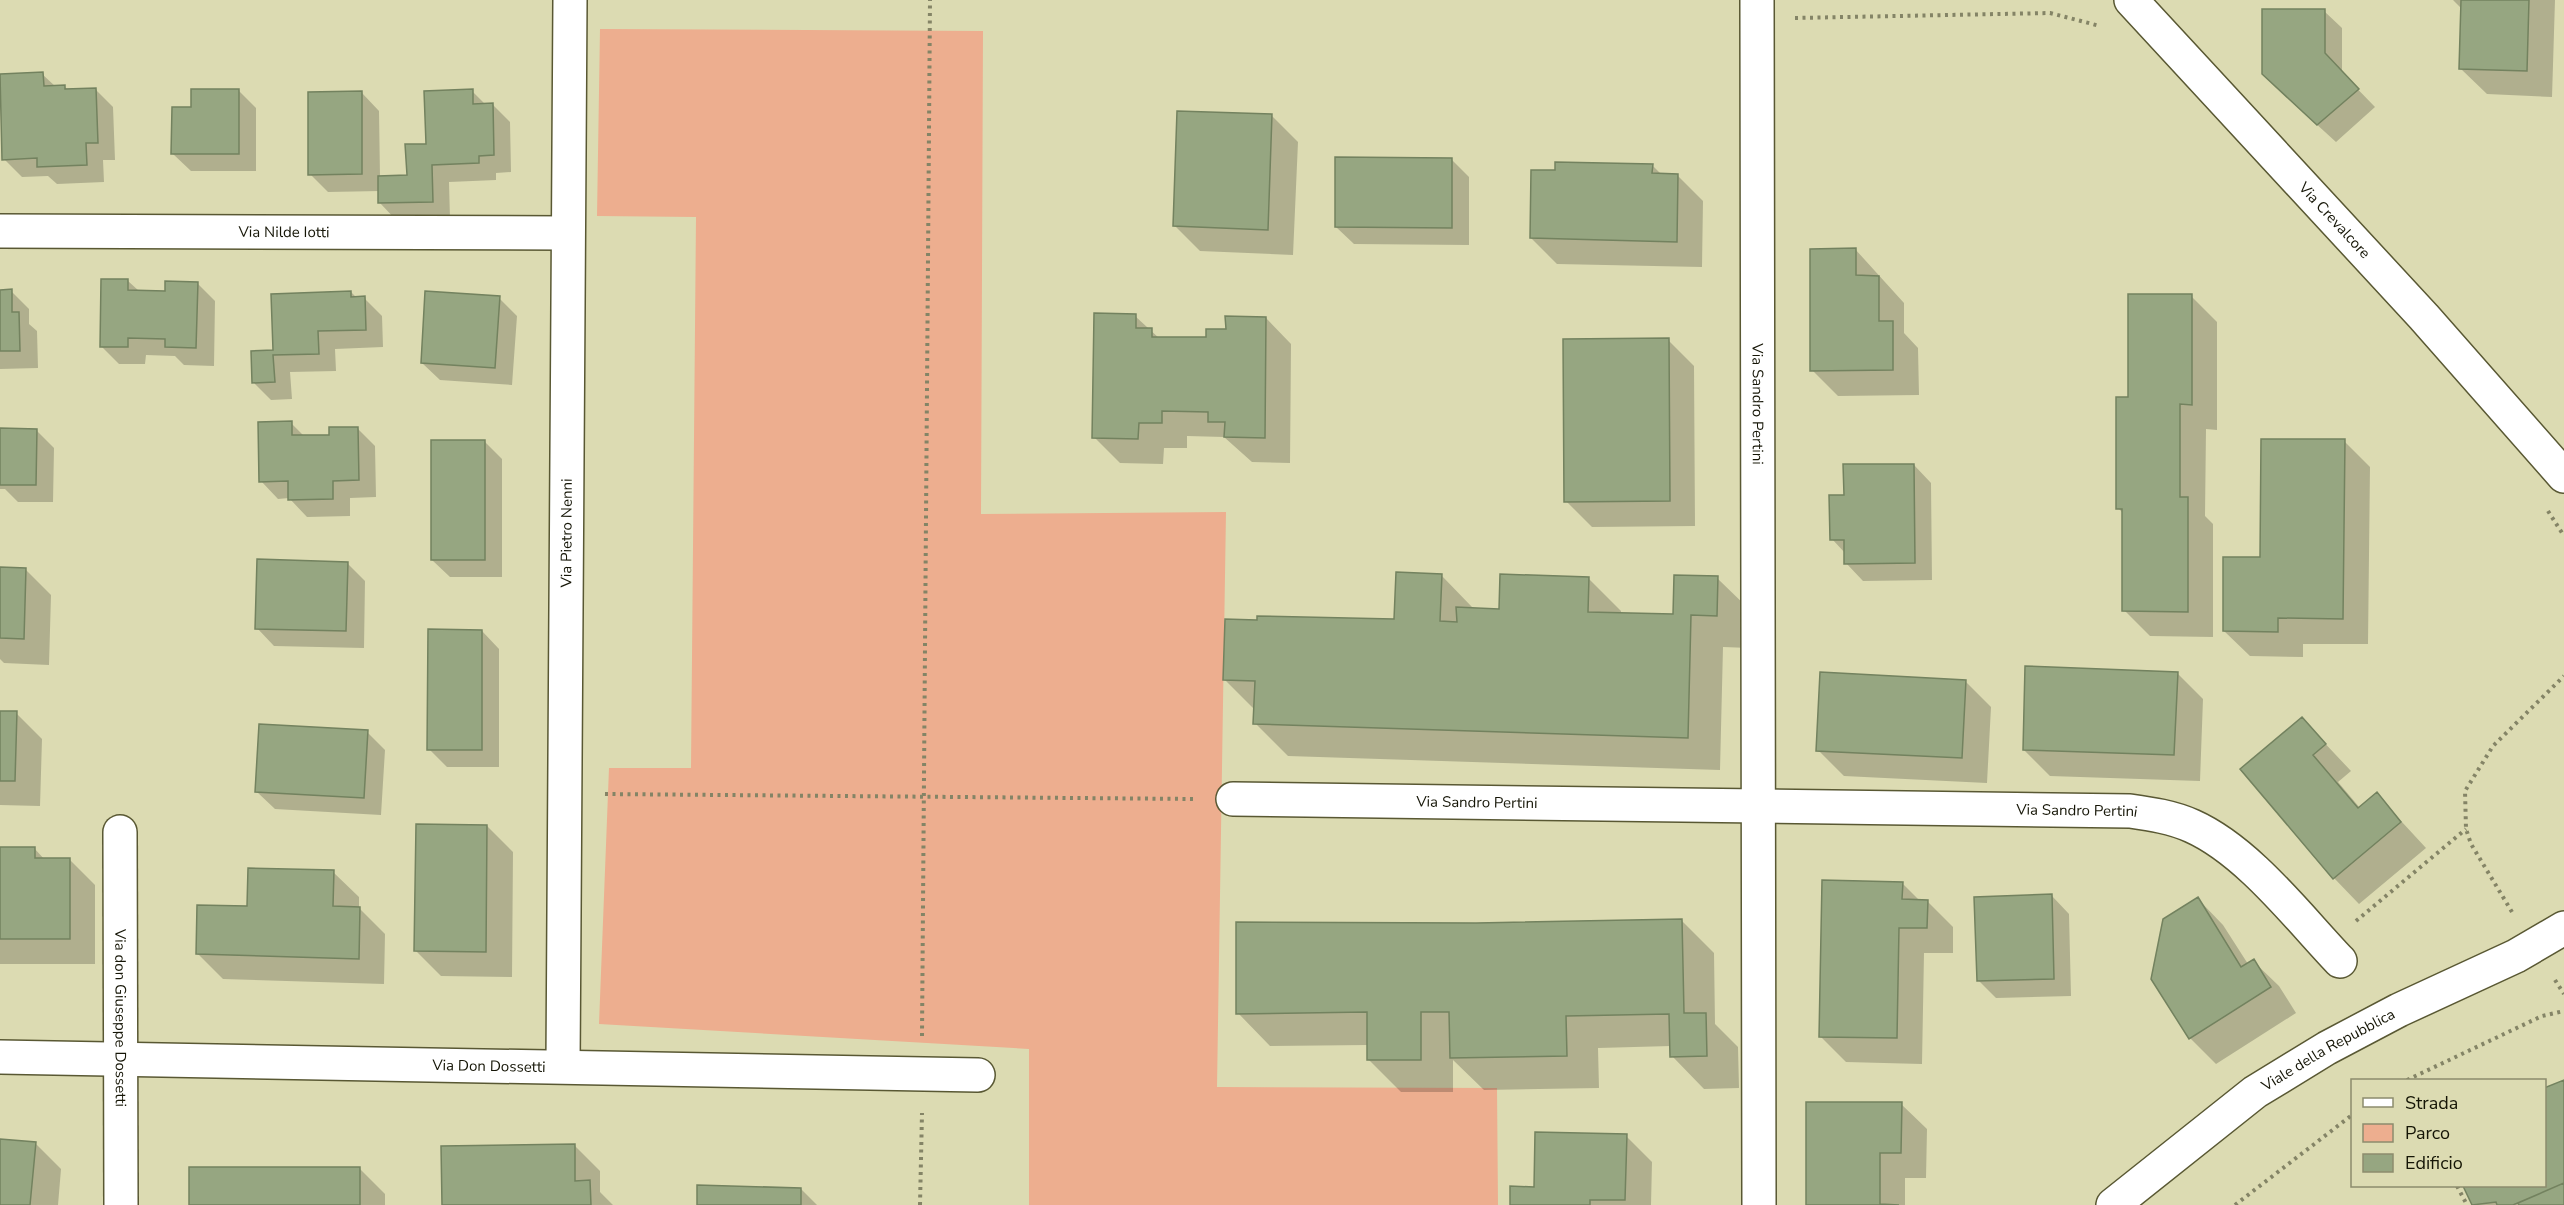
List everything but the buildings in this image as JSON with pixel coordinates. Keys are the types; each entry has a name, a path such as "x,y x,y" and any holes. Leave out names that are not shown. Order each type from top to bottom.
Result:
{"street":[{"name":"Via Pietro Nenni","path":"563,1065 570,0"},
{"name":"Via Crevalcore","path":"2131,0 2424,317 2564,476"},
{"name":"Via Sandro Pertini","path":"1757,9 1759,1205"},
{"name":"Via Nilde Iotti","path":"0,231 567,233"},
{"name":"Via Crevalcore","path":"2535,443 2564,459"},
{"name":"Via Sandro Pertini","path":"1233,799 2130,811 2160,815 2192,826 2229,849 2333,954"},
{"name":"Via don Giuseppe Dossetti","path":"120,832 121,1205"},
{"name":"Viale della Repubblica","path":"2113,1205 2255,1092 2327,1048 2399,1010 2533,946 2564,928"},
{"name":"Via Don Dossetti","path":"0,1057 563,1065 978,1075"}],"path":[{"path":"920,1205 930,0"},
{"path":"1757,9 2050,13 2105,28"},
{"path":"2545,507 2564,536"},
{"path":"2564,676 2493,746 2465,791 2466,829 2471,844 2564,994"},
{"path":"565,794 1233,799"},
{"path":"2333,954 2466,829"},
{"path":"2409,1079 2542,1016 2564,1011"},
{"path":"2235,1205 2351,1116"},
{"path":"2458,1187 2467,1205"}],"green space":[{"path":"600,29 983,31 981,514 1226,512 1217,1087 1497,1088 1498,1205 1029,1205 1029,1049 599,1024 609,768 691,768 696,217 597,216"}]}
